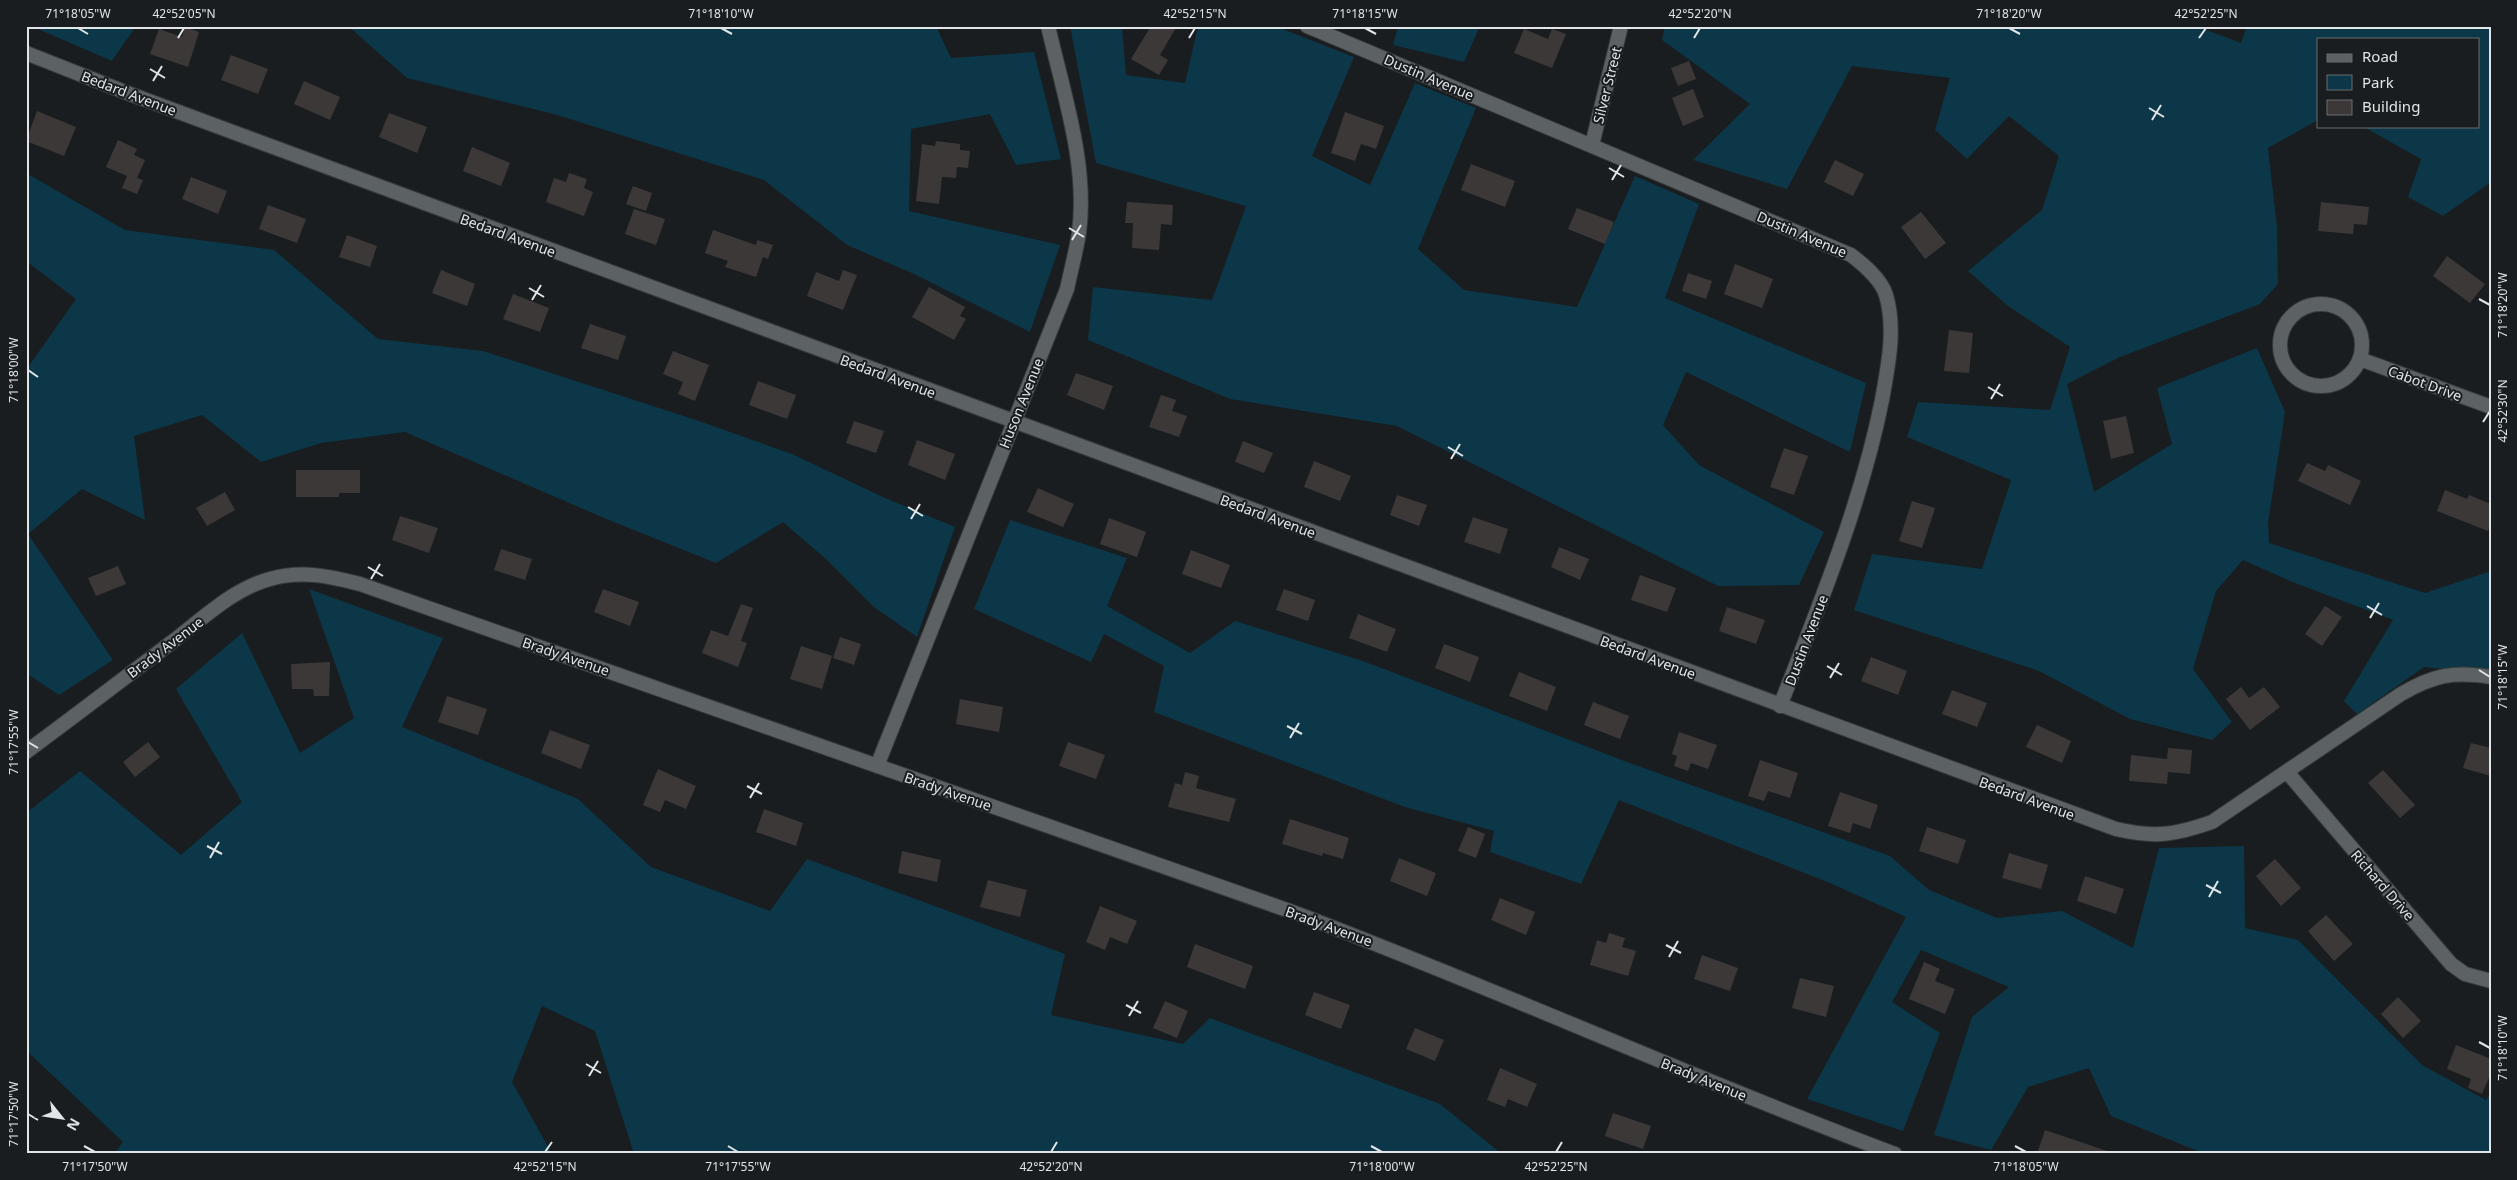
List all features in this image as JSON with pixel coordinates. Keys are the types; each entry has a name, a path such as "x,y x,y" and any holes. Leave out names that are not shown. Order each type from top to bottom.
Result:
{"street":[{"name":"Huson Avenue","path":"876,766 1067,289 1079,232 1080,195 1076,153 1048,26"},
{"name":"Dustin Avenue","path":"1308,26 1851,255 1867,268 1885,292 1891,319 1890,339 1888,368 1876,429 1857,496 1821,601 1780,706"},
{"name":"Silver Street","path":"1592,145 1621,26"},
{"name":"Bedard Avenue","path":"26,53 139,98 2087,820 2144,835 2180,833 2212,822 2401,694 2426,680 2453,673 2491,677"},
{"path":"2312,305 2337,306 2348,313 2358,328 2362,347 2360,359 2352,371 2341,380 2321,385 2300,380 2290,370 2283,358 2280,344 2283,330 2290,318 2300,310 2312,305"},
{"name":"Cabot Drive","path":"2360,359 2491,407"},
{"name":"Brady Avenue","path":"26,752 213,611 249,587 269,579 311,574 360,584 1371,941 1620,1045 1895,1154"},
{"name":"Richard Drive","path":"2287,772 2451,964 2465,974 2491,981"}],"green space":[{"path":"31,26 136,26 112,61"},
{"path":"348,26 812,26 816,28 818,26 936,26 951,58 1034,52 1061,159 1016,165 990,114 911,129 909,211 1060,245 1030,332 914,274 847,245 764,180 554,114 407,78"},
{"path":"1070,26 1122,26 1126,75 1185,83 1198,26 1275,26 1354,57 1312,156 1370,185 1415,83 1476,108 1418,249 1464,290 1577,307 1635,176 1699,204 1665,298 1866,383 1850,452 1686,372 1663,425 1699,465 1824,532 1799,585 1718,586 1397,426 1230,399 1088,340 1093,287 1212,300 1246,206 1096,163"},
{"path":"1398,26 1480,26 1464,62 1393,45"},
{"path":"1665,26 2196,26 2241,43 2247,26 2491,26 2491,182 2443,216 2408,197 2421,159 2366,128 2480,128 2480,38 2317,38 2317,121 2268,148 2277,227 2278,284 2260,304 2120,357 2067,384 2094,492 2172,444 2157,388 2257,348 2285,412 2268,523 2269,543 2425,593 2491,571 2491,674 2424,667 2357,714 2344,701 2393,620 2290,581 2243,560 2216,591 2193,669 2232,722 2212,740 2130,719 2039,671 1854,610 1872,554 1982,569 2011,480 1907,437 1918,402 2050,410 2070,347 2008,306 1968,271 2042,210 2059,156 2009,116 1967,159 1935,130 1950,78 1852,66 1787,189 1693,160 1750,104 1662,40"},
{"path":"26,173 125,230 274,250 378,339 483,351 696,420 792,454 885,498 955,527 917,637 874,607 827,560 783,522 716,563 604,518 405,432 321,443 261,462 202,415 134,436 145,520 82,489 28,534 113,660 59,695 26,673 26,370 76,299 26,261"},
{"path":"1010,520 1127,558 1107,606 1190,653 1235,621 1363,661 1627,762 1890,856 1929,890 1997,918 2062,911 2133,948 2159,848 2244,846 2245,928 2298,940 2422,1065 2486,1100 2491,1093 2491,1154 2205,1154 2111,1116 2089,1068 2028,1087 1991,1150 1934,1135 1972,1017 2009,987 1921,950 1892,1002 1940,1033 1903,1131 1807,1099 1906,917 1830,883 1619,800 1581,884 1490,852 1494,831 1405,807 1154,712 1164,666 1104,634 1091,662 974,609"},
{"path":"309,589 443,638 402,727 578,799 651,867 770,911 807,859 1065,954 1051,1015 1183,1044 1210,1018 1440,1104 1502,1154 634,1154 595,1031 542,1006 512,1082 552,1154 114,1154 123,1142 28,1052 26,1044 26,813 80,771 181,855 242,802 176,689 242,633 300,753 354,718"}],"building":[{"path":"1151,26 1177,26 1160,55 1168,60 1159,75 1131,59"},
{"path":"185,27 199,32 188,67 150,54 159,29 182,37"},
{"path":"1524,29 1548,39 1552,29 1566,34 1552,68 1514,53"},
{"path":"231,55 268,69 258,94 221,80"},
{"path":"1689,61 1696,79 1678,86 1671,68"},
{"path":"304,81 340,97 330,120 294,104"},
{"path":"1693,89 1704,117 1683,126 1672,98"},
{"path":"37,111 76,127 64,156 26,141"},
{"path":"1345,112 1384,126 1376,149 1361,144 1355,161 1331,153"},
{"path":"389,113 427,127 417,153 379,137"},
{"path":"118,140 137,149 134,155 145,160 137,178 143,180 137,194 122,188 127,176 106,167"},
{"path":"936,141 960,144 960,150 970,151 968,168 957,167 956,178 942,177 939,204 916,201 922,144 935,146"},
{"path":"472,147 510,163 501,186 463,171"},
{"path":"1835,160 1864,174 1853,196 1824,182"},
{"path":"1471,164 1515,181 1505,207 1461,190"},
{"path":"569,173 587,179 584,188 593,192 584,216 546,202 554,178 566,182"},
{"path":"191,177 227,191 218,214 182,199"},
{"path":"633,186 652,193 646,211 626,204"},
{"path":"1127,202 1173,205 1172,225 1161,224 1159,250 1132,248 1133,223 1125,223"},
{"path":"2321,202 2369,207 2367,225 2354,224 2353,234 2318,231"},
{"path":"268,205 306,219 297,243 259,229"},
{"path":"1577,208 1614,222 1605,244 1568,229"},
{"path":"634,209 665,219 656,245 625,234"},
{"path":"1921,212 1946,243 1925,259 1901,227"},
{"path":"713,230 756,245 757,240 773,245 768,259 763,257 756,277 725,267 728,261 705,253"},
{"path":"347,235 377,246 370,267 339,257"},
{"path":"2447,256 2485,284 2470,303 2433,276"},
{"path":"1735,264 1773,279 1762,308 1724,294"},
{"path":"441,270 475,284 467,306 432,293"},
{"path":"843,270 857,275 843,310 807,296 816,272 839,281"},
{"path":"1688,273 1712,281 1706,299 1682,291"},
{"path":"929,287 965,307 960,316 966,319 954,340 912,317"},
{"path":"513,294 549,308 540,332 503,319"},
{"path":"590,324 626,336 618,360 581,348"},
{"path":"1949,330 1973,333 1969,373 1944,371"},
{"path":"673,351 709,365 695,401 678,394 683,382 663,374"},
{"path":"1076,373 1113,386 1104,410 1067,395"},
{"path":"758,381 796,395 787,419 749,405"},
{"path":"1161,395 1176,400 1172,411 1187,416 1179,437 1149,427"},
{"path":"2126,416 2134,453 2111,459 2103,421"},
{"path":"854,421 884,431 876,453 846,443"},
{"path":"917,440 955,454 945,480 908,465"},
{"path":"1243,441 1273,453 1264,473 1235,462"},
{"path":"1784,448 1808,456 1794,495 1770,487"},
{"path":"1314,461 1351,476 1340,501 1304,487"},
{"path":"2307,463 2325,471 2328,465 2361,481 2350,505 2298,481"},
{"path":"296,470 360,470 360,493 339,493 339,497 296,497"},
{"path":"1038,488 1074,504 1063,527 1027,512"},
{"path":"2445,490 2467,499 2469,495 2491,504 2491,523 2488,531 2437,511"},
{"path":"225,492 235,510 207,526 196,508"},
{"path":"1397,495 1427,505 1419,526 1390,515"},
{"path":"1912,501 1935,508 1922,548 1899,541"},
{"path":"400,516 438,528 429,553 392,540"},
{"path":"1473,517 1508,529 1500,554 1464,542"},
{"path":"1109,518 1146,532 1137,557 1100,544"},
{"path":"1559,547 1589,559 1580,580 1551,567"},
{"path":"501,549 532,559 525,580 494,570"},
{"path":"1191,550 1230,565 1221,588 1182,574"},
{"path":"118,566 126,584 96,596 88,578"},
{"path":"1640,575 1676,588 1667,612 1631,600"},
{"path":"603,589 639,602 630,626 594,612"},
{"path":"1284,589 1315,600 1308,621 1276,610"},
{"path":"741,604 753,608 741,641 747,643 738,667 702,653 711,630 728,636"},
{"path":"2325,606 2342,617 2322,646 2305,634"},
{"path":"1727,607 1765,620 1756,644 1719,631"},
{"path":"1358,614 1396,629 1387,652 1349,638"},
{"path":"840,637 861,644 854,665 833,658"},
{"path":"1444,644 1479,657 1470,682 1435,668"},
{"path":"801,646 832,656 822,689 790,679"},
{"path":"1871,657 1907,671 1898,695 1861,681"},
{"path":"330,662 329,696 314,696 313,689 292,689 291,664"},
{"path":"1519,672 1556,687 1547,711 1509,696"},
{"path":"2241,687 2249,698 2264,687 2280,707 2250,730 2226,699"},
{"path":"1952,690 1987,703 1977,727 1942,714"},
{"path":"447,696 487,709 478,735 438,722"},
{"path":"960,699 1003,707 999,732 956,724"},
{"path":"1593,702 1629,716 1620,739 1584,725"},
{"path":"2037,725 2071,741 2062,763 2026,747"},
{"path":"550,730 590,745 581,769 541,753"},
{"path":"1679,732 1717,745 1708,769 1691,763 1688,771 1674,766 1677,756 1672,754"},
{"path":"148,742 160,757 135,777 123,762"},
{"path":"1068,742 1105,755 1096,779 1059,766"},
{"path":"2471,743 2491,748 2491,776 2463,768"},
{"path":"2168,748 2192,750 2190,774 2168,772 2167,784 2129,781 2131,755 2167,759"},
{"path":"1760,760 1798,773 1790,798 1768,791 1764,801 1748,796"},
{"path":"658,769 696,786 686,809 665,800 660,812 643,805"},
{"path":"2383,770 2415,805 2400,818 2368,783"},
{"path":"1185,772 1199,776 1196,788 1236,799 1229,822 1168,807 1175,783 1182,785"},
{"path":"1840,792 1878,805 1870,829 1853,823 1850,833 1828,826"},
{"path":"764,809 803,823 796,846 756,832"},
{"path":"1290,819 1349,838 1343,859 1323,853 1322,856 1282,844"},
{"path":"1468,827 1485,834 1476,858 1458,851"},
{"path":"1927,827 1966,840 1958,864 1919,851"},
{"path":"902,851 941,860 937,882 898,873"},
{"path":"2009,853 2048,865 2041,889 2002,878"},
{"path":"1399,858 1436,873 1427,896 1390,881"},
{"path":"2275,859 2301,888 2281,906 2256,876"},
{"path":"2085,876 2124,889 2116,914 2077,901"},
{"path":"988,880 1027,890 1020,917 980,907"},
{"path":"1500,898 1535,912 1526,935 1491,920"},
{"path":"1100,906 1137,921 1127,944 1110,937 1105,950 1086,942"},
{"path":"2326,915 2353,944 2334,961 2308,931"},
{"path":"1609,933 1625,938 1622,947 1636,951 1628,976 1590,965 1597,940 1606,943"},
{"path":"1195,944 1253,966 1245,989 1187,967"},
{"path":"1702,955 1738,968 1730,991 1694,979"},
{"path":"1924,962 1940,969 1935,981 1955,989 1945,1014 1909,999"},
{"path":"1800,978 1834,986 1826,1017 1792,1008"},
{"path":"1314,992 1350,1005 1341,1029 1305,1015"},
{"path":"2398,997 2421,1021 2403,1038 2381,1014"},
{"path":"1165,1001 1188,1011 1177,1038 1153,1028"},
{"path":"1415,1028 1444,1040 1435,1061 1406,1049"},
{"path":"2456,1045 2491,1059 2491,1073 2482,1094 2468,1088 2471,1079 2447,1069"},
{"path":"1500,1068 1537,1084 1527,1107 1508,1099 1505,1107 1487,1100"},
{"path":"1613,1113 1651,1126 1643,1149 1605,1136"},
{"path":"2045,1130 2107,1151 2106,1154 2037,1154"}]}
